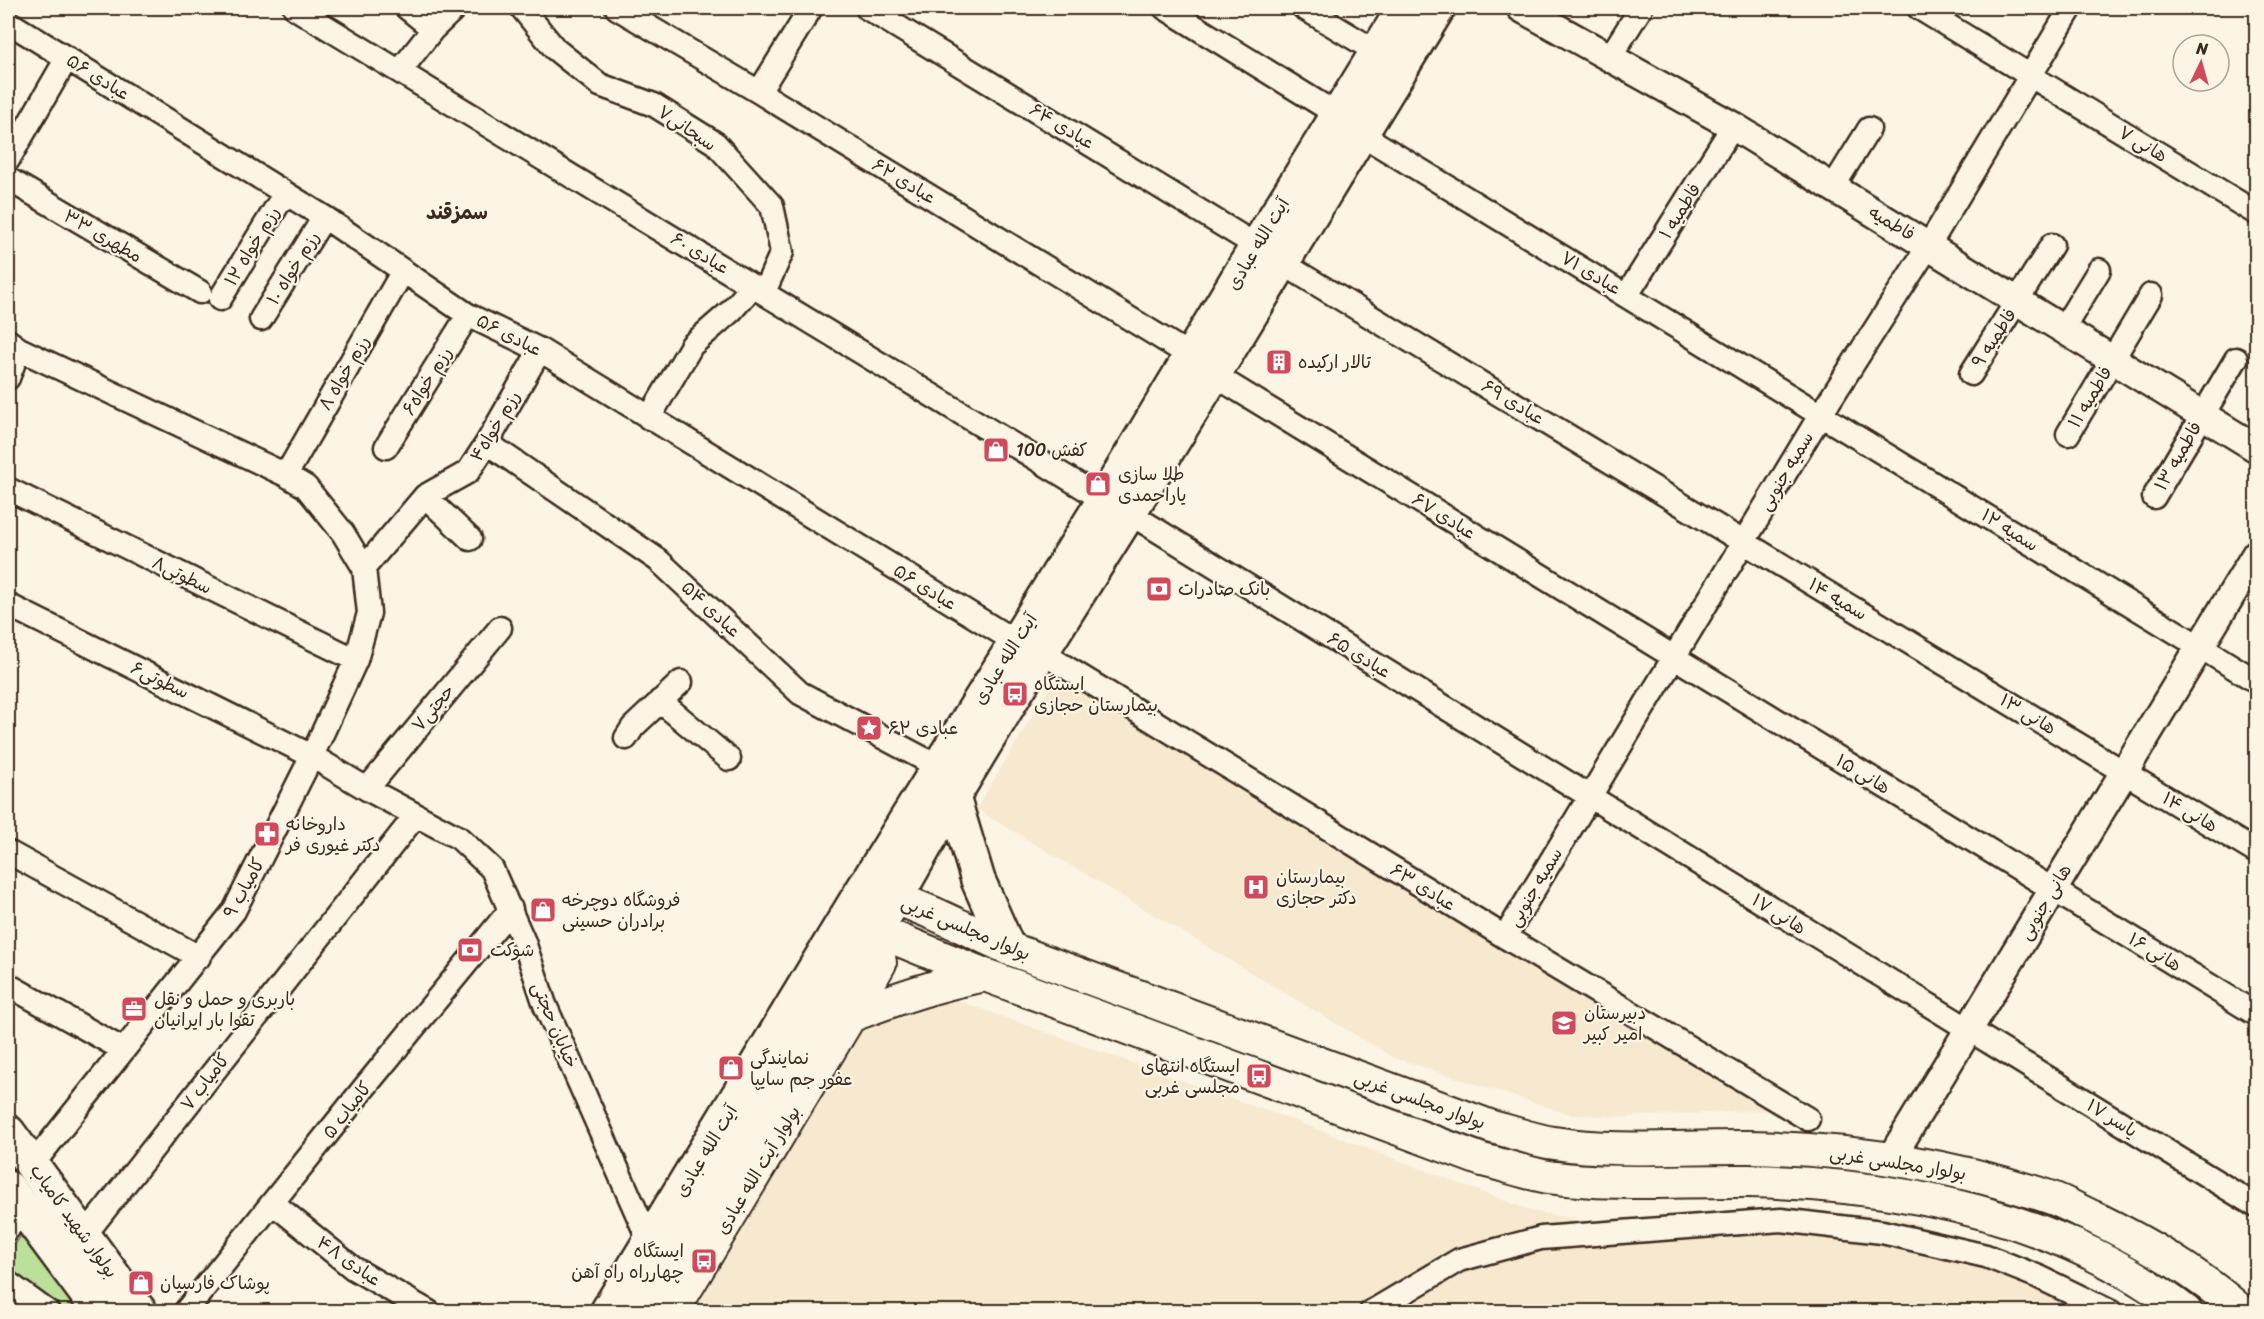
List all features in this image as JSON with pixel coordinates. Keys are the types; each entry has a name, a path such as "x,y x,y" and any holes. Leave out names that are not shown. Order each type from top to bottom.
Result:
{"main road":[{"name":"آیت الله عبادی","path":"1349,124 1377,52 1404,8"},
{"name":"آیت الله عبادی","path":"607,1311 939,767 1028,647 1349,124 1438,8"},
{"name":"آیت الله عبادی","path":"643,1311 896,898 953,797 1028,647"},
{"path":"953,797 978,880 1008,948"},
{"name":"بولوار مجلسی غربی","path":"858,899 896,898 1008,948 1492,1127 1552,1143 1599,1147 1750,1147 1825,1151 1891,1158 1988,1178 2054,1199 2121,1230 2179,1263 2242,1311"},
{"path":"858,899 875,930"},
{"name":"بولوار مجلسی غربی","path":"875,930 985,975 1482,1160 1546,1176 1598,1181 1749,1181 1822,1185 1886,1192 1979,1211 2042,1231 2105,1261 2160,1291 2186,1311"},
{"name":"بولوار آیت الله عبادی","path":"672,1311 850,1017 880,963 875,930"},
{"path":"850,1017 902,996 941,984 985,975"},
{"name":"بولوار شهید کامیاب","path":"8,1132 140,1311"},
{"name":"بولوار شهید کامیاب","path":"10,1191 100,1311"}],"street":[{"name":"عبادی ۶۰","path":"295,8 1116,507"},
{"path":"407,8 433,29"},
{"path":"400,71 433,29 455,8"},
{"name":"سبحانی۷","path":"522,8 555,48 600,84 654,105 715,143 772,206 782,252 759,289 731,310 692,345 649,418"},
{"name":"عبادی ۶۲","path":"617,8 759,92 1202,366"},
{"path":"759,92 811,8"},
{"name":"عبادی ۶۴","path":"867,8 1269,254"},
{"name":"عبادی ۷۱","path":"1165,8 1189,15 1349,124 1821,414"},
{"path":"1304,8 1377,52"},
{"path":"1610,57 1641,8"},
{"name":"هانی ۷","path":"1919,8 2256,213"},
{"name":"سمیه جنوبی","path":"1505,937 1821,414 1929,245 2071,8"},
{"name":"فاطمیه","path":"1530,10 1733,126 2256,448"},
{"name":"عبادی ۵۶","path":"8,22 324,217 468,315 540,350 1028,647"},
{"path":"8,160 67,58"},
{"name":"فاطمیه ۱","path":"1627,295 1733,126"},
{"path":"1833,187 1869,129"},
{"name":"مطهری ۳۳","path":"8,179 210,295"},
{"name":"رزم خواه ۱۲","path":"210,295 285,193"},
{"name":"رزم خواه ۱۰","path":"261,319 324,217"},
{"name":"فاطمیه ۹","path":"1971,374 2052,245"},
{"name":"عبادی ۶۹","path":"1269,254 1744,542"},
{"path":"2063,329 2098,270"},
{"name":"رزم خواه ۸","path":"286,475 403,271"},
{"name":"فاطمیه ۱۱","path":"2068,434 2151,295"},
{"name":"رزم خواه۶","path":"386,447 468,315"},
{"path":"8,378 13,345 286,475 306,487 343,533 364,568"},
{"name":"رزم خواه۴","path":"364,568 424,496 468,472 540,350"},
{"name":"فاطمیه ۱۳","path":"2154,498 2236,360"},
{"name":"عبادی ۶۷","path":"1202,366 1674,658"},
{"name":"سمیه ۱۲","path":"1821,414 2256,681"},
{"name":"عبادی ۵۴","path":"487,443 658,560 800,693 939,767"},
{"name":"سطوتی۸","path":"8,489 356,660"},
{"path":"424,496 470,539"},
{"name":"عبادی ۶۵","path":"1116,507 1590,798"},
{"name":"سمیه ۱۴","path":"1744,542 1932,656"},
{"name":"هانی جنوبی","path":"1891,1158 2256,554"},
{"name":"کامیاب ۹","path":"33,1164 122,1049 199,957 234,911 312,756 356,660 369,613 364,568"},
{"name":"سطوتی۶","path":"8,605 312,756"},
{"name":"حجتی۷","path":"367,789 500,628"},
{"name":"عبادی ۶۳","path":"1028,647 1808,1119"},
{"name":"هانی ۱۳","path":"1932,656 2123,772"},
{"name":"هانی ۱۵","path":"1674,658 2053,890"},
{"path":"626,738 633,728 681,682"},
{"path":"660,701 729,759"},
{"name":"خیابان حجتی","path":"312,756 367,789 459,838 492,869 511,909 545,1005 650,1243"},
{"name":"هانی ۱۴","path":"2123,772 2256,852"},
{"name":"هانی ۱۷","path":"1590,798 1968,1030"},
{"name":"کامیاب ۷","path":"84,1236 416,815"},
{"path":"8,852 199,957"},
{"name":"هانی ۱۶","path":"2053,890 2256,1014"},
{"name":"کامیاب ۵","path":"185,1311 511,909"},
{"path":"8,985 122,1049"},
{"name":"یاسر ۱۷","path":"1968,1030 2256,1206"},
{"path":"8,1229 15,1217 16,1205 10,1191"},
{"name":"عبادی ۴۸","path":"273,1203 353,1268 429,1311"},
{"path":"1371,1311 1459,1260 1542,1238 1781,1220 1882,1232 1986,1256 2039,1276 2111,1311"},
{"path":"8,1283 48,1311"}],"shaded area":[{"name":"بیمارستان دکتر حجازی","path":"1056,677 1536,965 1766,1110 1627,1117 1572,1115 1394,1058 976,809"},
{"path":"956,1000 1309,1126 1532,1211 1608,1225 1783,1210 1896,1217 2004,1253 2116,1302 2129,1311 690,1312 781,1158 863,1028 927,1002"}],"green space":[{"path":"22,1233 81,1311 64,1311 8,1269 8,1251"}],"place":[{"name":"تالار ارکیده","path":"1279,362"},
{"name":"کفش 100","path":"996,450"},
{"name":"طلا سازی یاراحمدی","path":"1098,484"},
{"name":"بانک صادرات","path":"1159,589"},
{"name":"ایستگاه بیمارستان حجازی","path":"1015,694"},
{"name":"عبادی ۶۲","path":"869,728"},
{"name":"داروخانه دکتر غیوری فر","path":"267,834"},
{"name":"بیمارستان دکتر حجازی","path":"1256,887"},
{"name":"فروشگاه دوچرخه برادران حسینی","path":"543,910"},
{"name":"شوكت","path":"470,950"},
{"name":"باربری و حمل و نقل تقوا بار ایرانیان","path":"134,1009"},
{"name":"دبیرستان امیر کبیر","path":"1564,1023"},
{"name":"نمایندگی عفور جم سایپا","path":"731,1068"},
{"name":"ایستگاه انتهای مجلسی غربی","path":"1259,1076"},
{"name":"ایستگاه چهارراه راه آهن","path":"704,1261"},
{"name":"پوشاک فارسیان","path":"141,1283"}],"district":[{"name":"سمزقند","path":"457,212"}]}
